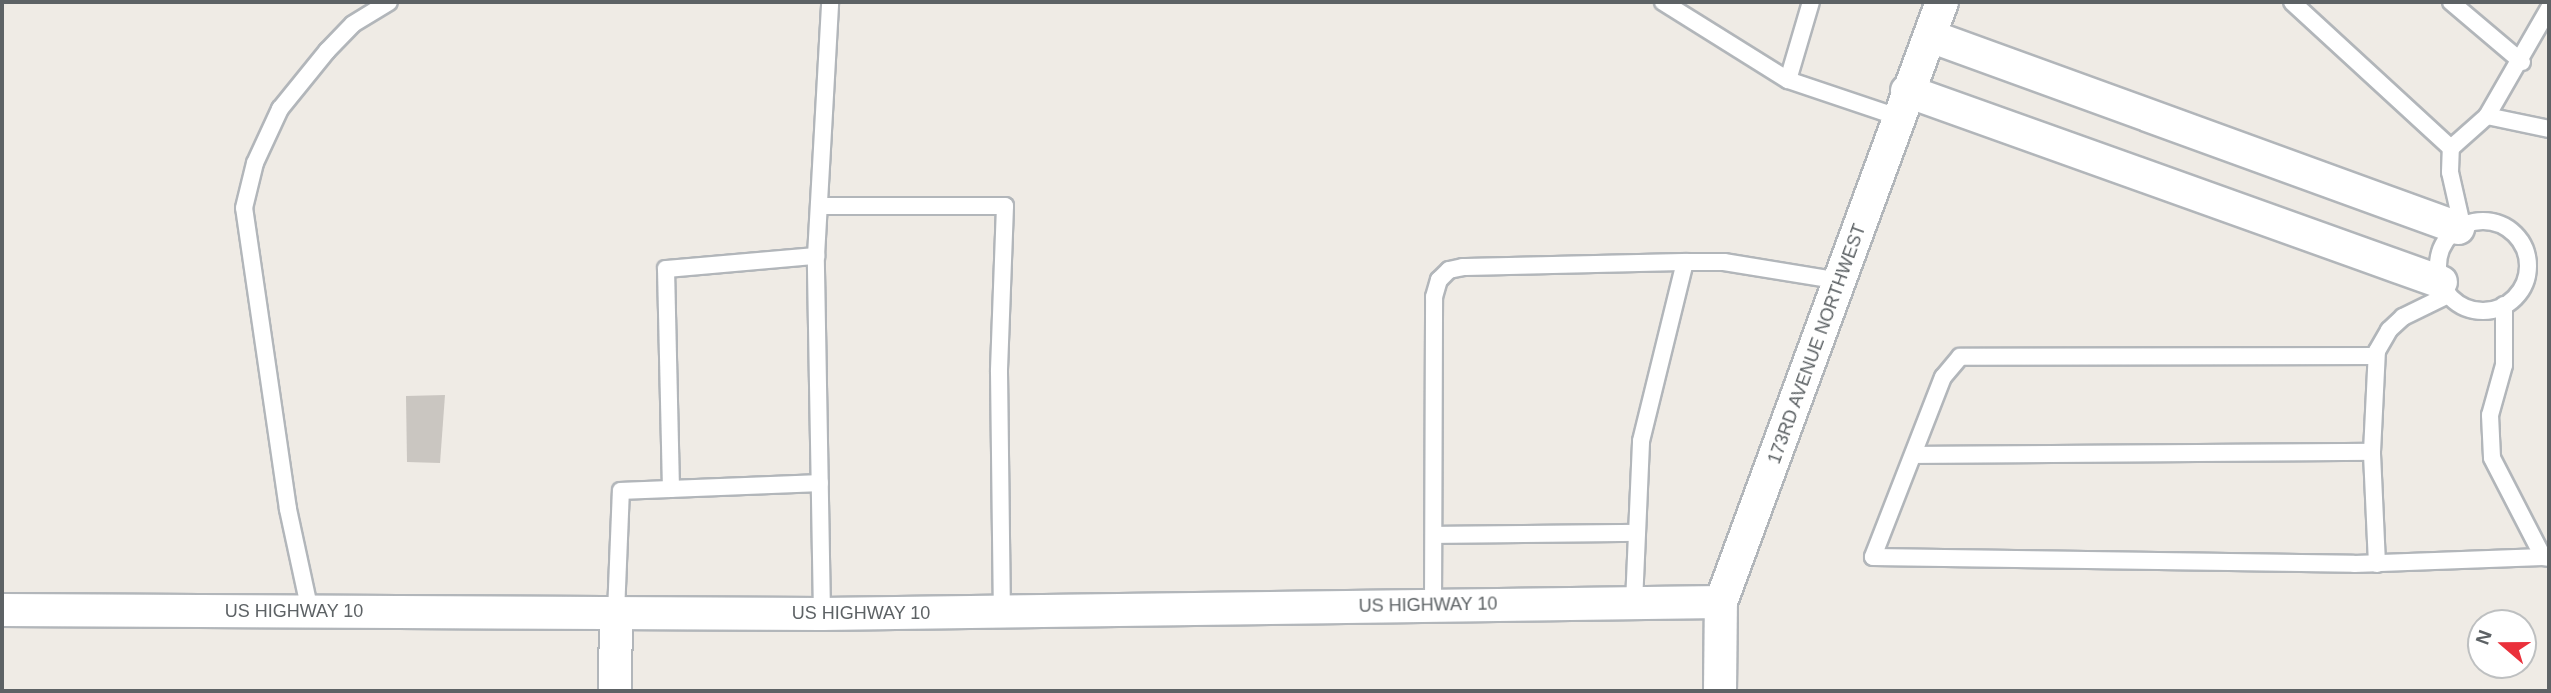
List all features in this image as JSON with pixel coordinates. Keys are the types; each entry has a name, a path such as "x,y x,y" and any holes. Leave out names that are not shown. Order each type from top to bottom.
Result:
{"street":[{"name":"173RD AVENUE NORTHWEST","path":"1720,691 1721,602 1841,281 1902,104 1942,2"},
{"path":"1930,36 2460,227"},
{"path":"1902,104 2444,289"},
{"name":"US HIGHWAY 10","path":"2,610 822,614 1721,602"},
{"path":"615,691 616,613"}],"lane":[{"path":"310,611 288,509 244,208 255,163 280,110 327,51 354,24 389,2"},
{"path":"822,614 816,256 830,2"},
{"path":"1663,2 1788,80 1902,104"},
{"path":"1788,80 1811,2"},
{"path":"2292,2 2451,148"},
{"path":"2451,2 2522,61"},
{"path":"2460,227 2450,172 2451,148 2487,116 2522,61 2549,8"},
{"path":"2487,116 2549,129"},
{"path":"819,206 1005,206 999,372 1002,612"},
{"path":"2376,356 1960,357 1943,377 1873,557 2377,564 2546,558 2493,458 2490,415 2504,365 2504,305 2525,280 2527,261 2521,242 2494,222 2460,227 2439,255 2444,289 2471,309 2504,305"},
{"path":"671,489 666,269 816,256"},
{"path":"1634,603 1641,441 1685,262"},
{"path":"1433,605 1434,297 1440,280 1450,270 1463,267 1724,262 1841,281"},
{"path":"2377,564 2372,452 2376,356 2389,330 2444,289"},
{"path":"1914,455 2372,452"},
{"path":"616,613 621,491 820,483"},
{"path":"1435,536 1637,533"}],"building":[{"path":"445,395 440,463 407,462 406,396"}]}
